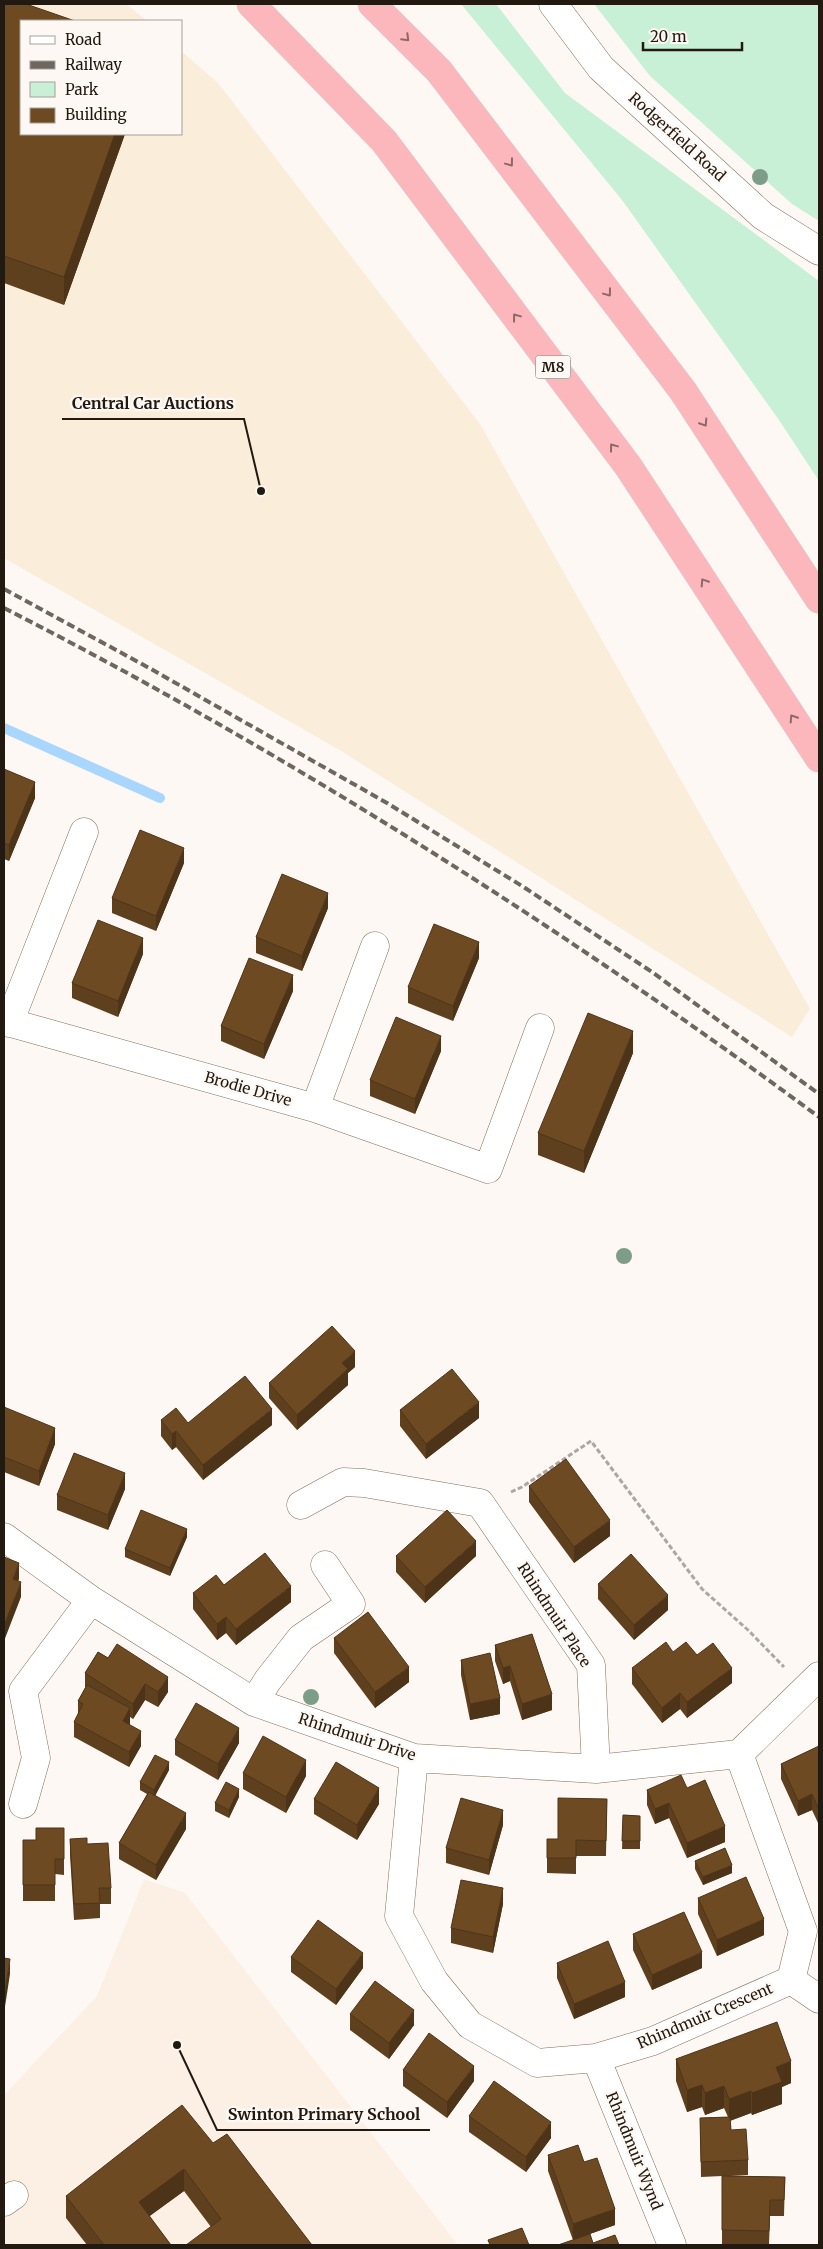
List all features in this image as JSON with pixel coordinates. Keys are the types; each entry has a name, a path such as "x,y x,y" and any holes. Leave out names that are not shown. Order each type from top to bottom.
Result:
{"highway":[{"name":"M8","path":"251,4 390,149 628,466 819,758"},
{"path":"372,4 439,71 683,391 819,598"}],"street":[{"name":"Rodgerfield Road","path":"553,4 601,68 763,216 819,251"},
{"path":"7,1022 84,832"},
{"path":"314,1108 375,946"},
{"name":"Brodie Drive","path":"7,1022 314,1108 488,1169 540,1028"},
{"path":"301,1505 343,1482 364,1483 480,1503"},
{"name":"Rhindmuir Place","path":"480,1503 591,1666 596,1770"},
{"name":"Rhindmuir Drive","path":"4,1537 91,1600 254,1702 414,1758 596,1770 739,1754"},
{"path":"254,1702 268,1680 302,1638 351,1604 325,1565"},
{"path":"23,1804 36,1758 23,1690 91,1600"},
{"path":"739,1754 812,1683"},
{"name":"Rhindmuir Crescent","path":"414,1758 399,1916 434,1981 470,2025 537,2063 596,2058 653,2041 791,1980 803,1931 739,1754"},
{"path":"791,1980 819,1999"},
{"name":"Rhindmuir Wynd","path":"596,2058 672,2245"}],"path":[{"path":"480,1503 522,1487 591,1441 702,1589 812,1683"}],"shaded area":[{"path":"4,4 126,4 146,20 20,20 20,135 182,135 182,52 218,83 480,424 810,1009 792,1037 338,749 4,558"},
{"path":"144,1879 185,1893 458,2245 4,2245 4,2095 97,1996"}],"green space":[{"path":"461,4 496,4 565,93 819,281 819,481 779,420 622,200"},
{"path":"594,4 819,4 819,221 792,204 650,76"}],"building":[{"path":"4,4 26,4 72,20 20,20 20,135 115,135 64,277 4,256"},
{"path":"4,769 35,782 9,845 4,843"},
{"path":"140,830 184,848 156,916 112,898"},
{"path":"282,874 328,893 302,956 256,937"},
{"path":"98,920 143,938 118,1001 72,983"},
{"path":"434,924 479,942 453,1006 408,987"},
{"path":"249,958 293,975 264,1044 221,1026"},
{"path":"588,1013 633,1031 584,1151 538,1133"},
{"path":"396,1017 441,1036 415,1099 370,1080"},
{"path":"332,1326 355,1351 342,1363 348,1369 297,1415 269,1383"},
{"path":"452,1369 479,1402 426,1444 400,1410"},
{"path":"245,1376 272,1409 203,1465 176,1431 172,1434 161,1420 176,1408 188,1423"},
{"path":"4,1407 55,1428 39,1471 4,1457"},
{"path":"74,1453 125,1473 108,1515 57,1495"},
{"path":"566,1459 610,1520 574,1547 529,1486"},
{"path":"141,1510 187,1529 170,1568 125,1549"},
{"path":"447,1510 476,1541 425,1587 396,1556"},
{"path":"265,1553 291,1586 236,1629 226,1617 217,1624 193,1593 216,1575 224,1585"},
{"path":"631,1554 668,1595 634,1625 598,1584"},
{"path":"4,1557 19,1563 13,1579 21,1582 4,1625"},
{"path":"368,1612 409,1667 375,1692 334,1638"},
{"path":"532,1634 552,1694 522,1704 510,1666 503,1668 495,1645"},
{"path":"666,1642 673,1652 686,1642 697,1655 713,1643 732,1668 687,1702 680,1693 662,1708 632,1668"},
{"path":"117,1644 168,1677 158,1692 145,1684 133,1704 85,1673 98,1652 108,1658"},
{"path":"490,1653 500,1698 470,1704 461,1660"},
{"path":"87,1685 130,1708 123,1721 141,1731 129,1752 74,1722 83,1704 78,1701"},
{"path":"196,1703 239,1728 218,1764 175,1740"},
{"path":"263,1736 306,1760 286,1797 243,1773"},
{"path":"819,1746 819,1810 812,1794 798,1801 781,1764"},
{"path":"155,1755 169,1762 154,1790 140,1782"},
{"path":"336,1762 379,1788 357,1825 314,1799"},
{"path":"681,1775 687,1788 705,1780 725,1826 687,1843 669,1803 655,1809 647,1790"},
{"path":"226,1782 239,1789 229,1810 215,1803"},
{"path":"149,1792 186,1813 156,1865 119,1843"},
{"path":"461,1798 503,1810 489,1860 446,1848"},
{"path":"558,1798 607,1799 606,1841 576,1840 576,1858 547,1858 547,1839 558,1839"},
{"path":"623,1815 640,1816 640,1841 622,1841"},
{"path":"36,1828 64,1828 64,1859 55,1859 55,1885 23,1885 23,1840 36,1840"},
{"path":"87,1838 87,1844 108,1843 111,1888 99,1888 100,1903 74,1904 70,1839"},
{"path":"725,1848 732,1865 703,1877 695,1861"},
{"path":"746,1877 764,1919 717,1940 698,1898"},
{"path":"461,1880 503,1888 493,1937 451,1928"},
{"path":"684,1912 702,1952 652,1975 633,1934"},
{"path":"318,1920 363,1953 336,1989 291,1957"},
{"path":"608,1941 625,1982 574,2004 557,1963"},
{"path":"4,1958 10,1959 4,1998"},
{"path":"375,1981 414,2010 389,2043 350,2014"},
{"path":"777,2022 791,2061 776,2067 782,2082 729,2099 724,2086 705,2093 702,2085 687,2090 676,2059"},
{"path":"429,2033 474,2066 447,2102 403,2070"},
{"path":"494,2081 551,2122 526,2157 469,2116"},
{"path":"182,2105 213,2143 227,2134 312,2245 186,2245 221,2219 184,2169 139,2202 171,2245 104,2245 66,2196"},
{"path":"730,2117 731,2130 746,2129 748,2160 701,2162 700,2118"},
{"path":"578,2145 584,2162 597,2158 615,2209 573,2224 548,2155"},
{"path":"722,2176 785,2177 784,2200 770,2200 769,2231 722,2230"},
{"path":"522,2228 529,2245 490,2245 488,2240"},
{"path":"590,2234 593,2243 615,2235 619,2245 558,2245"}],"waterway":[{"path":"4,728 160,798"}],"railway":[{"path":"4,589 151,669 387,803 522,886 652,972 819,1094"},
{"path":"4,608 216,722 422,846 623,978 819,1117"}],"place":[{"name":"Central Car Auctions","path":"261,491"},
{"name":"Swinton Primary School","path":"177,2045"}]}
